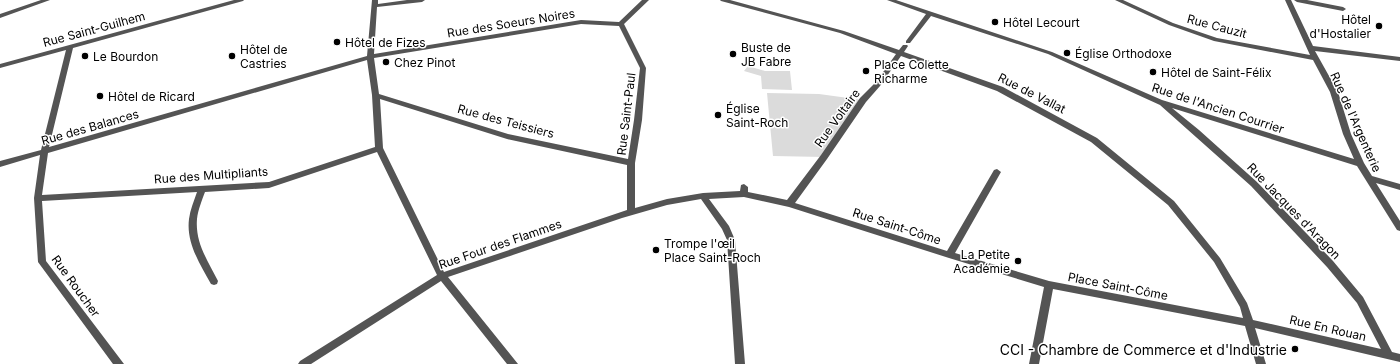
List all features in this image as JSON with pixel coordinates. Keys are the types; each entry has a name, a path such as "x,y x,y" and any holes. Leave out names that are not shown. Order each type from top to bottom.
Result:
{"street":[{"path":"0,16 47,0"},
{"name":"Rue Saint-Guilhem","path":"0,66 240,0"},
{"path":"422,0 375,3 370,57 376,95 379,148 442,276 513,364"},
{"path":"621,24 646,0"},
{"name":"Rue de Vallat","path":"723,0 842,32 905,47 1000,88 1094,140 1171,203 1217,260 1244,306 1261,364"},
{"name":"Rue de l'Ancien Courrier","path":"890,0 1050,53 1159,102 1360,164"},
{"name":"Rue Cauzit","path":"1118,0 1171,24 1216,40 1315,58"},
{"name":"Rue de l'Argenterie","path":"1288,0 1310,48 1334,92 1347,134 1360,164 1400,228"},
{"path":"1297,0 1343,9"},
{"name":"Rue Voltaire","path":"789,204 824,157 863,100 878,84 930,13"},
{"name":"Rue des Soeurs Noires","path":"370,57 581,22 621,24"},
{"name":"Rue Saint-Paul","path":"621,24 643,68 632,163 631,212"},
{"name":"Rue Roucher","path":"70,47 44,151 38,198 42,262 119,364"},
{"path":"1310,48 1400,59"},
{"name":"Rue des Balances","path":"0,164 370,57"},
{"name":"Rue des Teissiers","path":"376,95 507,136 632,163"},
{"name":"Rue Jacques d'Aragon","path":"1159,102 1196,132 1254,184 1330,264 1360,300 1389,355"},
{"name":"Rue des Multipliants","path":"38,198 269,185 379,148"},
{"path":"949,255 997,172"},
{"path":"1368,178 1400,187"},
{"path":"202,188 193,219 194,239 197,249 214,281"},
{"name":"Rue Saint-Côme","path":"703,196 744,190 1049,285"},
{"path":"703,196 726,228 731,240 740,364"},
{"name":"Rue Four des Flammes","path":"303,364 442,276 631,212 667,202 703,196"},
{"path":"1034,364 1049,285"},
{"name":"Place Saint-Côme","path":"1049,285 1250,323"},
{"name":"Rue En Rouan","path":"1250,323 1400,358"}],"shaded area":[{"path":"748,66 765,71 790,71 792,90 762,89 761,76 744,71"},
{"path":"767,93 819,94 863,100 824,157 773,156"}],"place":[{"name":"Hôtel Lecourt","path":"995,22"},
{"name":"Hôtel d'Hostalier","path":"1379,26"},
{"name":"Hôtel de Fizes","path":"337,42"},
{"name":"Église Orthodoxe","path":"1067,53"},
{"name":"Buste de JB Fabre","path":"733,54"},
{"name":"Le Bourdon","path":"85,56"},
{"name":"Hôtel de Castries","path":"232,56"},
{"name":"Chez Pinot","path":"386,62"},
{"name":"Place Colette Richarme","path":"866,71"},
{"name":"Hôtel de Saint-Félix","path":"1153,72"},
{"name":"Hôtel de Ricard","path":"100,96"},
{"name":"Église Saint-Roch","path":"718,115"},
{"name":"Trompe l'œil Place Saint-Roch","path":"656,250"},
{"name":"La Petite Académie","path":"1018,261"},
{"name":"CCI - Chambre de Commerce et d'Industrie","path":"1295,349"}]}
